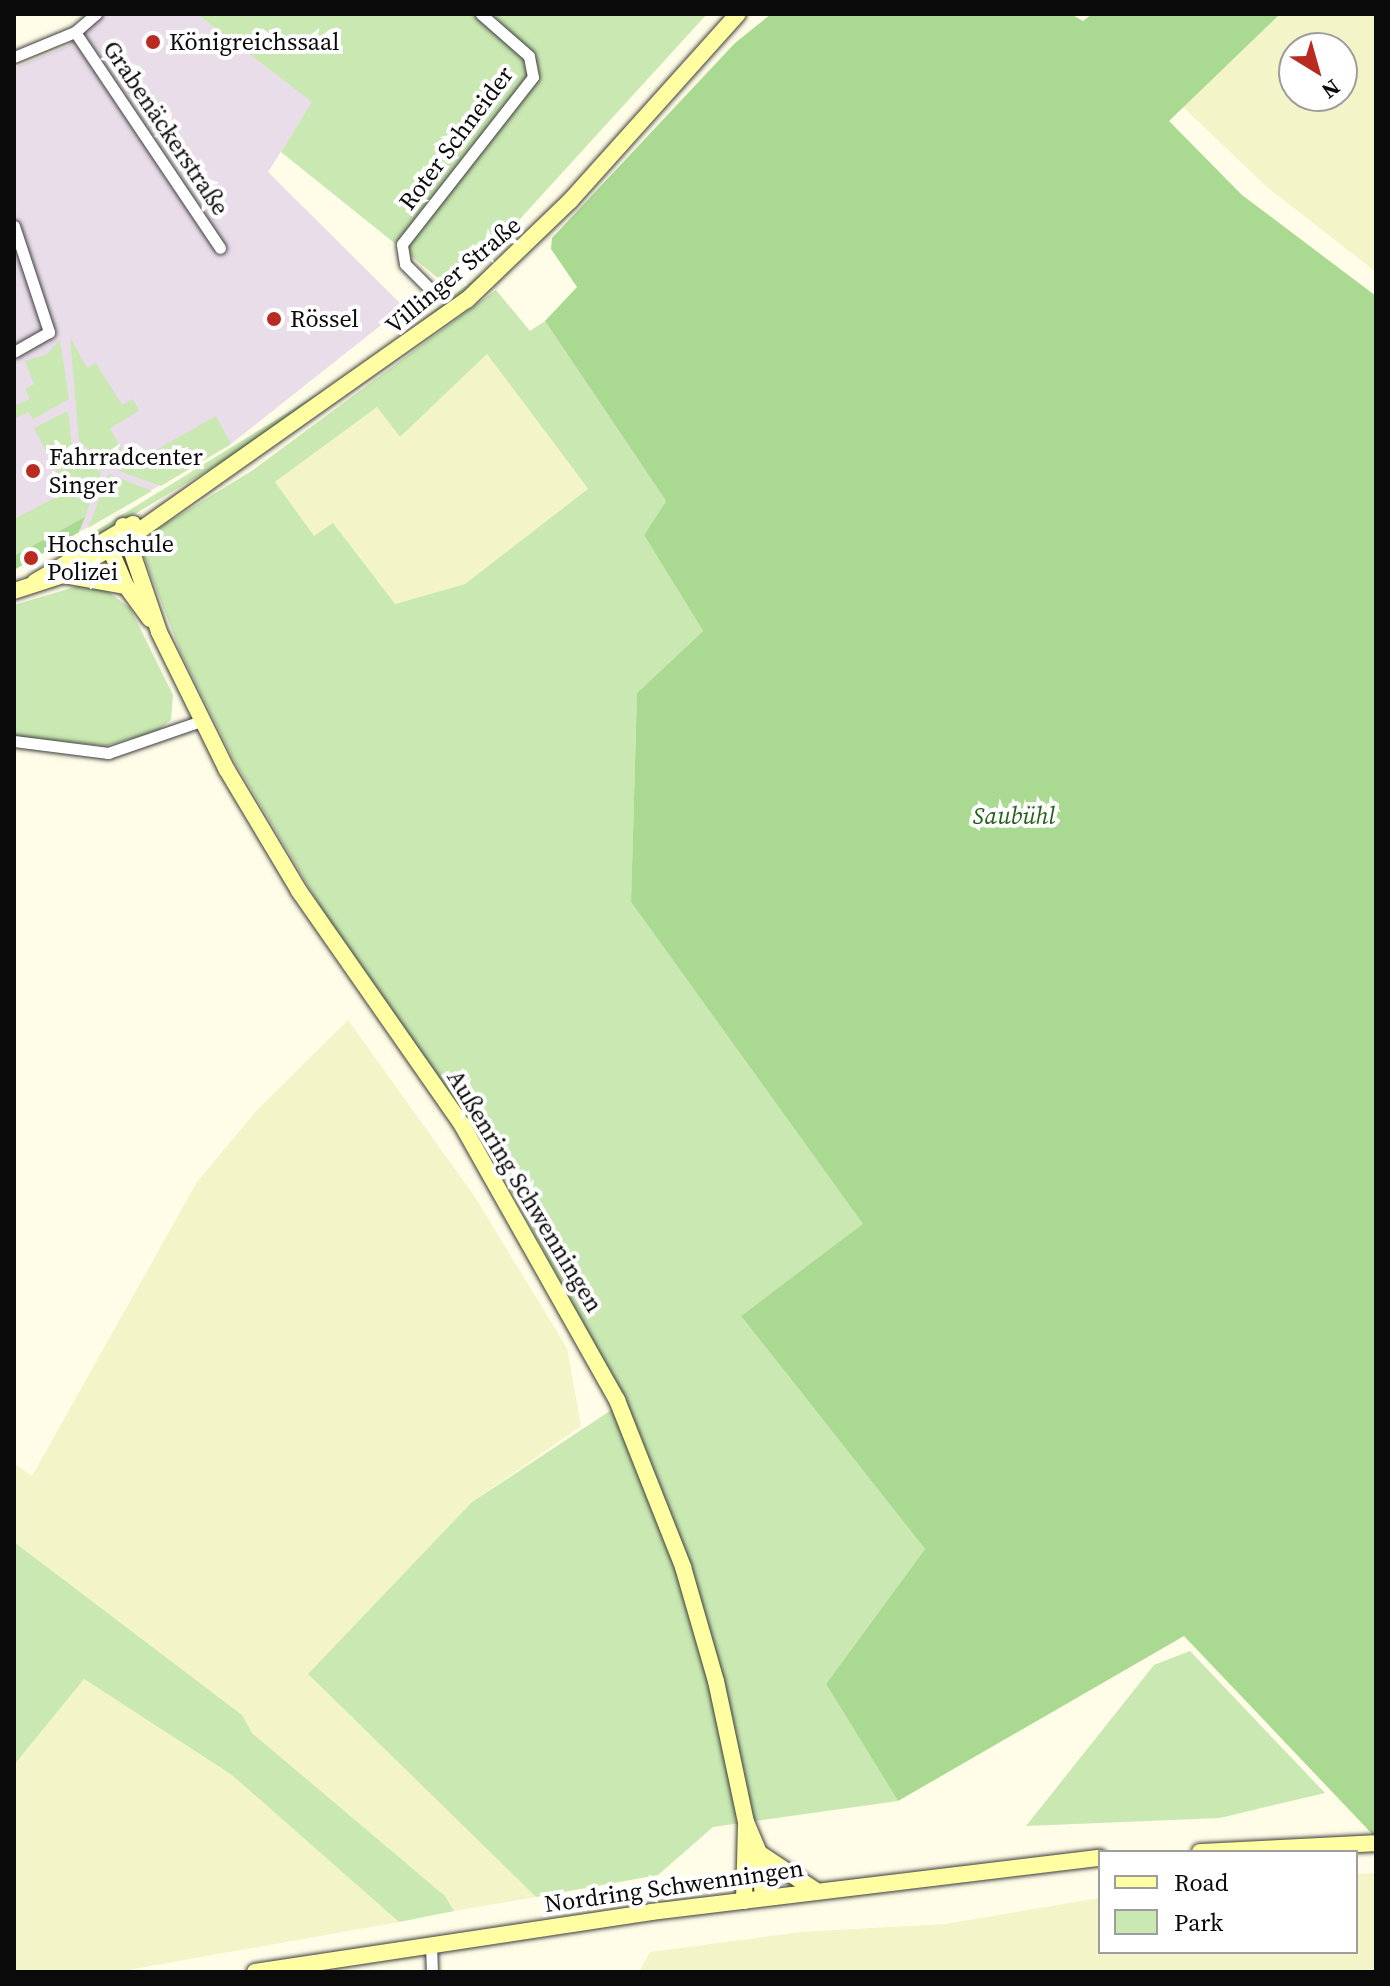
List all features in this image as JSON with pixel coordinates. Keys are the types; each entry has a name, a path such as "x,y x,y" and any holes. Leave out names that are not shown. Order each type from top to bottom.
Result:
{"main road":[{"name":"Villinger Straße","path":"14,591 152,518 274,441 467,300 561,211 738,14"},
{"name":"Außenring Schwenningen","path":"126,532 159,632 201,721 299,891 511,1206 617,1400 683,1567 716,1681 746,1822 759,1853 763,1898"},
{"name":"Villinger Straße","path":"35,582 63,575 108,543"},
{"name":"Außenring Schwenningen","path":"108,543 126,586 159,632"},
{"path":"63,575 126,586"},
{"name":"Außenring Schwenningen","path":"744,1901 746,1822"},
{"path":"1239,1850 1376,1843"},
{"path":"759,1853 817,1891"},
{"name":"Nordring Schwenningen","path":"255,1972 763,1898 1098,1858"}],"street":[{"name":"Grabenäckerstraße","path":"14,57 75,32 96,14"},
{"name":"Roter Schneider","path":"434,293 405,264 402,244 533,77 529,56 481,14"},
{"name":"Grabenäckerstraße","path":"75,32 220,248"},
{"path":"14,226 49,332 14,352"},
{"path":"14,741 108,753 201,721"},
{"path":"431,1944 432,1972"}],"shaded area":[{"path":"104,14 197,14 313,102 268,172 404,307 231,444 14,570 14,68 67,46"}],"green space":[{"path":"197,14 481,14 523,49 493,14 707,14 509,231 443,282 281,152 312,102"},
{"name":"Saubühl","path":"771,14 1071,14 1083,21 1092,14 1280,14 1169,121 1242,195 1376,296 1376,1838 1184,1636 898,1801 826,1684 925,1549 741,1316 863,1224 631,902 637,693 703,631 644,535 666,501 545,321 577,287 551,249 552,238 735,43"},
{"path":"1280,14 1376,14 1376,272 1268,188 1183,107"},
{"path":"491,266 443,311 374,358"},
{"path":"496,290 530,331 545,321 666,501 644,535 703,631 637,693 631,902 864,1225 741,1316 925,1549 826,1684 898,1801 713,1827 658,1875 536,1897 308,1674 472,1502 625,1401 500,1170 338,936 235,762 180,651 142,552 154,531 253,470","holes":["487,354 588,489 465,584 395,604 333,523 314,536 275,482 377,407 400,437"]},
{"path":"70,337 87,368 96,363 122,405 133,399 139,411 110,428 124,454 116,470 79,441"},
{"path":"60,340 69,399 33,419 28,412 14,419 14,406 30,399 25,389 34,384 25,361 47,354"},
{"path":"487,354 588,490 465,584 394,604 333,523 314,537 275,482 377,407 400,437"},
{"path":"359,368 227,459 91,540 89,535"},
{"path":"68,411 72,448 101,473 92,498 68,494 34,428"},
{"path":"216,416 231,444 161,486 119,471"},
{"path":"109,474 152,491 88,528"},
{"path":"64,493 90,503 85,517 14,556 14,519"},
{"path":"85,517 79,532 14,570 14,556"},
{"path":"85,584 103,588 130,608 173,695 171,720 158,731 105,746 14,736 14,605"},
{"path":"348,1020 475,1197 567,1348 581,1426 472,1502 308,1674 536,1897 454,1911 445,1896 252,1733 242,1715 14,1542 14,1463 32,1476 197,1182 257,1110"},
{"path":"14,1542 242,1715 252,1733 445,1896 454,1911 399,1922 232,1775 84,1679 14,1765"},
{"path":"1190,1651 1325,1793 1220,1818 1026,1826 1154,1665"},
{"path":"84,1679 232,1775 399,1922 117,1972 14,1972 14,1765"},
{"path":"1376,1873 1376,1972 639,1972 650,1952 801,1932 945,1924 1098,1898 1098,1954 1358,1954 1358,1874"}],"place":[{"name":"Königreichssaal","path":"153,42"},
{"name":"Rössel","path":"274,319"},
{"name":"Fahrradcenter Singer","path":"33,471"},
{"name":"Hochschule Polizei","path":"31,558"}]}
